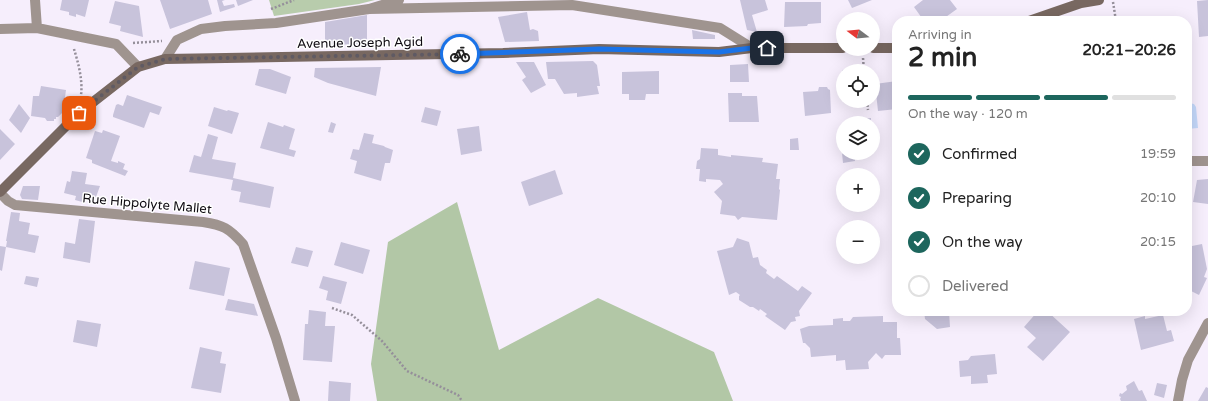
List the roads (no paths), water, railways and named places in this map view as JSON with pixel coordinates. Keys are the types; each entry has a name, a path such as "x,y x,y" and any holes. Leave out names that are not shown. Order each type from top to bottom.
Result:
{"main road":[{"path":"1043,16 1081,3 1099,0"},
{"name":"Avenue Joseph Agid","path":"138,67 166,59 503,53 599,49 719,52 752,48 836,48"},
{"path":"880,48 892,48"},
{"path":"0,192 79,113 138,67"}],"street":[{"path":"34,0 37,28"},
{"path":"369,9 399,0"},
{"path":"166,59 177,40 201,29 276,23 369,9 572,5 720,28 752,48"},
{"path":"0,29 37,28 116,44 138,67"},
{"path":"1192,161 1208,161"},
{"name":"Rue Hippolyte Mallet","path":"0,192 8,201 15,205 203,222 218,224 233,232 243,244 276,338 295,401"},
{"path":"1178,401 1188,360 1208,323"}],"water":[{"path":"1192,104 1196,107 1198,128 1192,129"}]}
